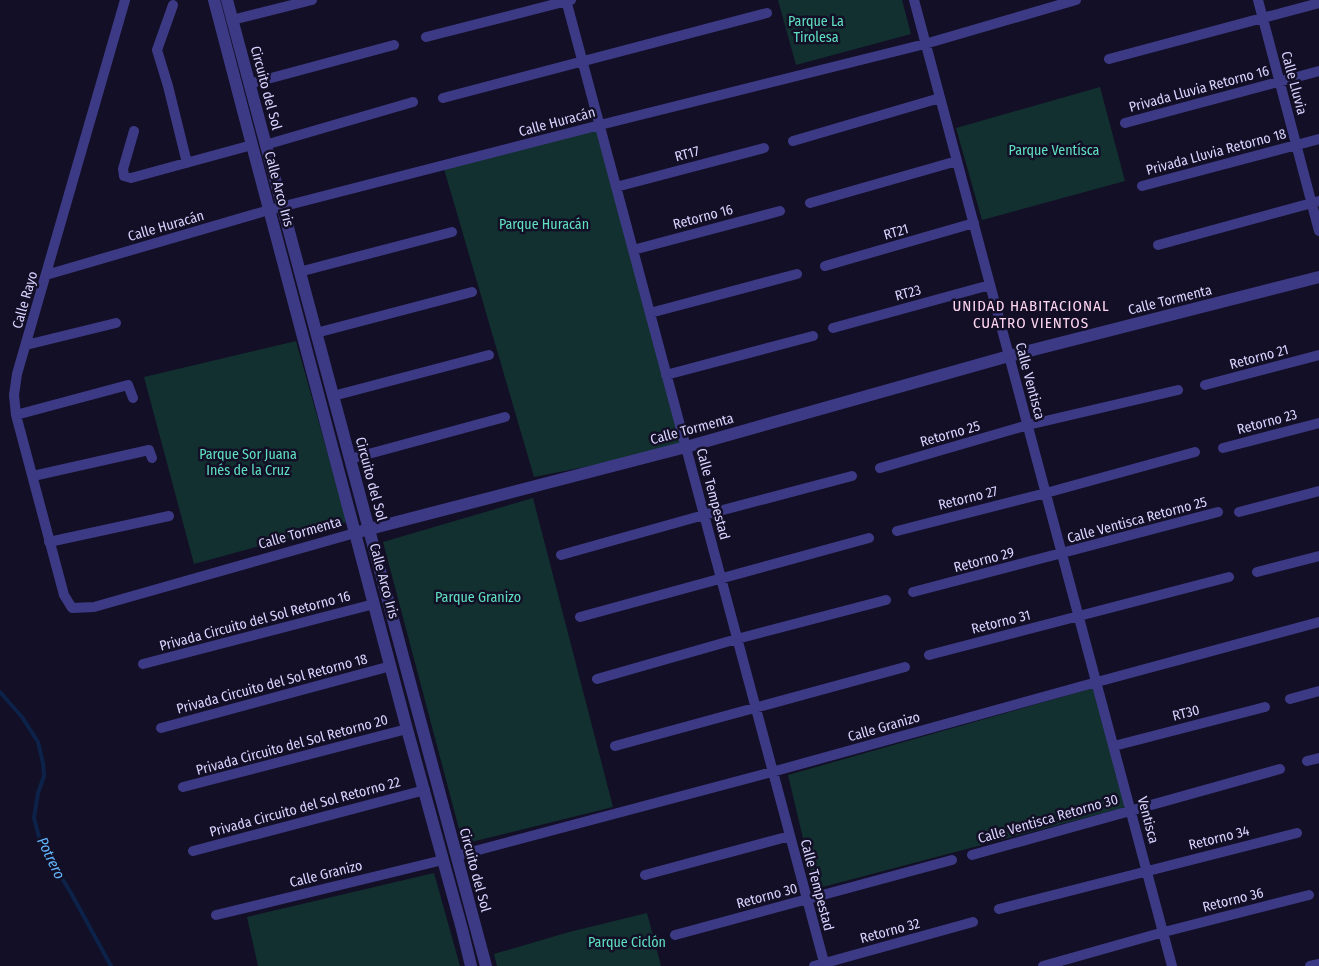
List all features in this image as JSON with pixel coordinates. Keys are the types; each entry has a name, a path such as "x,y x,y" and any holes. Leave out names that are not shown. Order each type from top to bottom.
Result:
{"street":[{"name":"Calle Rayo","path":"72,608 64,595 49,542 16,415 14,395 17,374 125,0"},
{"name":"Calle Arco Iris","path":"214,0 471,966"},
{"name":"Circuito del Sol","path":"227,0 485,966"},
{"path":"232,20 312,0"},
{"path":"426,37 567,0"},
{"name":"Calle Tempestad","path":"567,0 790,836 821,965"},
{"name":"Calle Ventisca","path":"914,0 1097,682"},
{"name":"Calle Huracán","path":"46,275 269,210 925,44 1076,0"},
{"name":"Calle Lluvia","path":"1258,0 1296,145 1315,202 1319,231"},
{"path":"1109,59 1319,3"},
{"path":"173,5 157,50 187,163"},
{"path":"443,98 767,13"},
{"path":"249,84 394,45"},
{"name":"Privada Lluvia Retorno 16","path":"1125,122 1319,71"},
{"path":"793,141 940,98"},
{"path":"265,145 414,102"},
{"path":"134,131 123,170 124,176 131,178 252,146"},
{"name":"Privada Lluvia Retorno 18","path":"1142,186 1319,139"},
{"name":"RT17","path":"616,187 764,148"},
{"path":"810,203 957,161"},
{"path":"1158,244 1315,202"},
{"name":"Retorno 16","path":"633,250 780,211"},
{"name":"RT21","path":"825,266 974,223"},
{"path":"300,272 452,232"},
{"path":"650,313 797,274"},
{"name":"Calle Tormenta","path":"72,608 94,607 368,529 686,447 1009,356 1319,277"},
{"name":"RT23","path":"833,328 990,285"},
{"path":"316,333 472,292"},
{"path":"26,345 116,323"},
{"path":"666,375 813,336"},
{"path":"333,396 489,355"},
{"name":"Retorno 21","path":"1205,385 1319,355"},
{"path":"16,415 128,385 133,398"},
{"name":"Retorno 25","path":"880,468 1028,426 1178,390"},
{"path":"350,459 505,417"},
{"name":"Retorno 23","path":"1223,448 1319,423"},
{"path":"33,476 149,450 152,458"},
{"name":"Retorno 27","path":"897,531 1195,452"},
{"path":"561,555 852,476"},
{"path":"1239,512 1319,491"},
{"name":"Calle Ventisca Retorno 25","path":"1062,554 1218,512"},
{"path":"49,542 169,516"},
{"path":"580,617 869,538"},
{"name":"Retorno 29","path":"913,592 1062,554"},
{"path":"1257,572 1319,556"},
{"name":"Retorno 31","path":"929,655 1228,577"},
{"path":"597,679 737,639 886,600"},
{"name":"Privada Circuito del Sol Retorno 16","path":"143,664 374,604"},
{"name":"Calle Granizo","path":"456,856 772,772 1319,622"},
{"name":"Privada Circuito del Sol Retorno 18","path":"160,728 391,666"},
{"path":"615,746 905,667"},
{"name":"Ventisca","path":"1097,682 1172,966"},
{"path":"1290,699 1319,691"},
{"name":"RT30","path":"1114,746 1265,707"},
{"name":"Privada Circuito del Sol Retorno 20","path":"183,787 407,729"},
{"path":"1307,762 1319,758"},
{"name":"Calle Ventisca Retorno 30","path":"972,855 1280,769"},
{"name":"Privada Circuito del Sol Retorno 22","path":"193,851 425,790"},
{"name":"Retorno 34","path":"998,909 1297,833"},
{"path":"646,875 790,836"},
{"name":"Calle Granizo","path":"216,915 443,860"},
{"name":"Retorno 30","path":"675,935 952,860"},
{"name":"Retorno 36","path":"1043,966 1164,932 1308,895"},
{"name":"Retorno 32","path":"821,965 973,922"},
{"path":"1310,966 1319,964"}],"green space":[{"name":"Parque La Tirolesa","path":"778,0 902,0 911,34 796,65"},
{"name":"Parque Ventísca","path":"1100,87 1125,181 982,220 956,128"},
{"name":"Parque Huracán","path":"600,125 686,447 534,477 444,169"},
{"name":"Parque Sor Juana Inés de la Cruz","path":"296,341 347,522 194,564 144,377"},
{"name":"Parque Granizo","path":"533,498 613,807 463,844 383,542"},
{"path":"1093,688 1126,807 815,889 788,775"},
{"path":"434,873 460,966 258,966 247,917"},
{"name":"Parque Ciclón","path":"647,913 661,966 497,966 494,954 569,932"}],"waterway":[{"name":"Potrero","path":"0,692 22,717 38,742 44,776 38,793 34,818 41,844 71,893 111,966"}],"district":[{"name":"UNIDAD HABITACIONAL CUATRO VIENTOS","path":"1031,314"}]}
